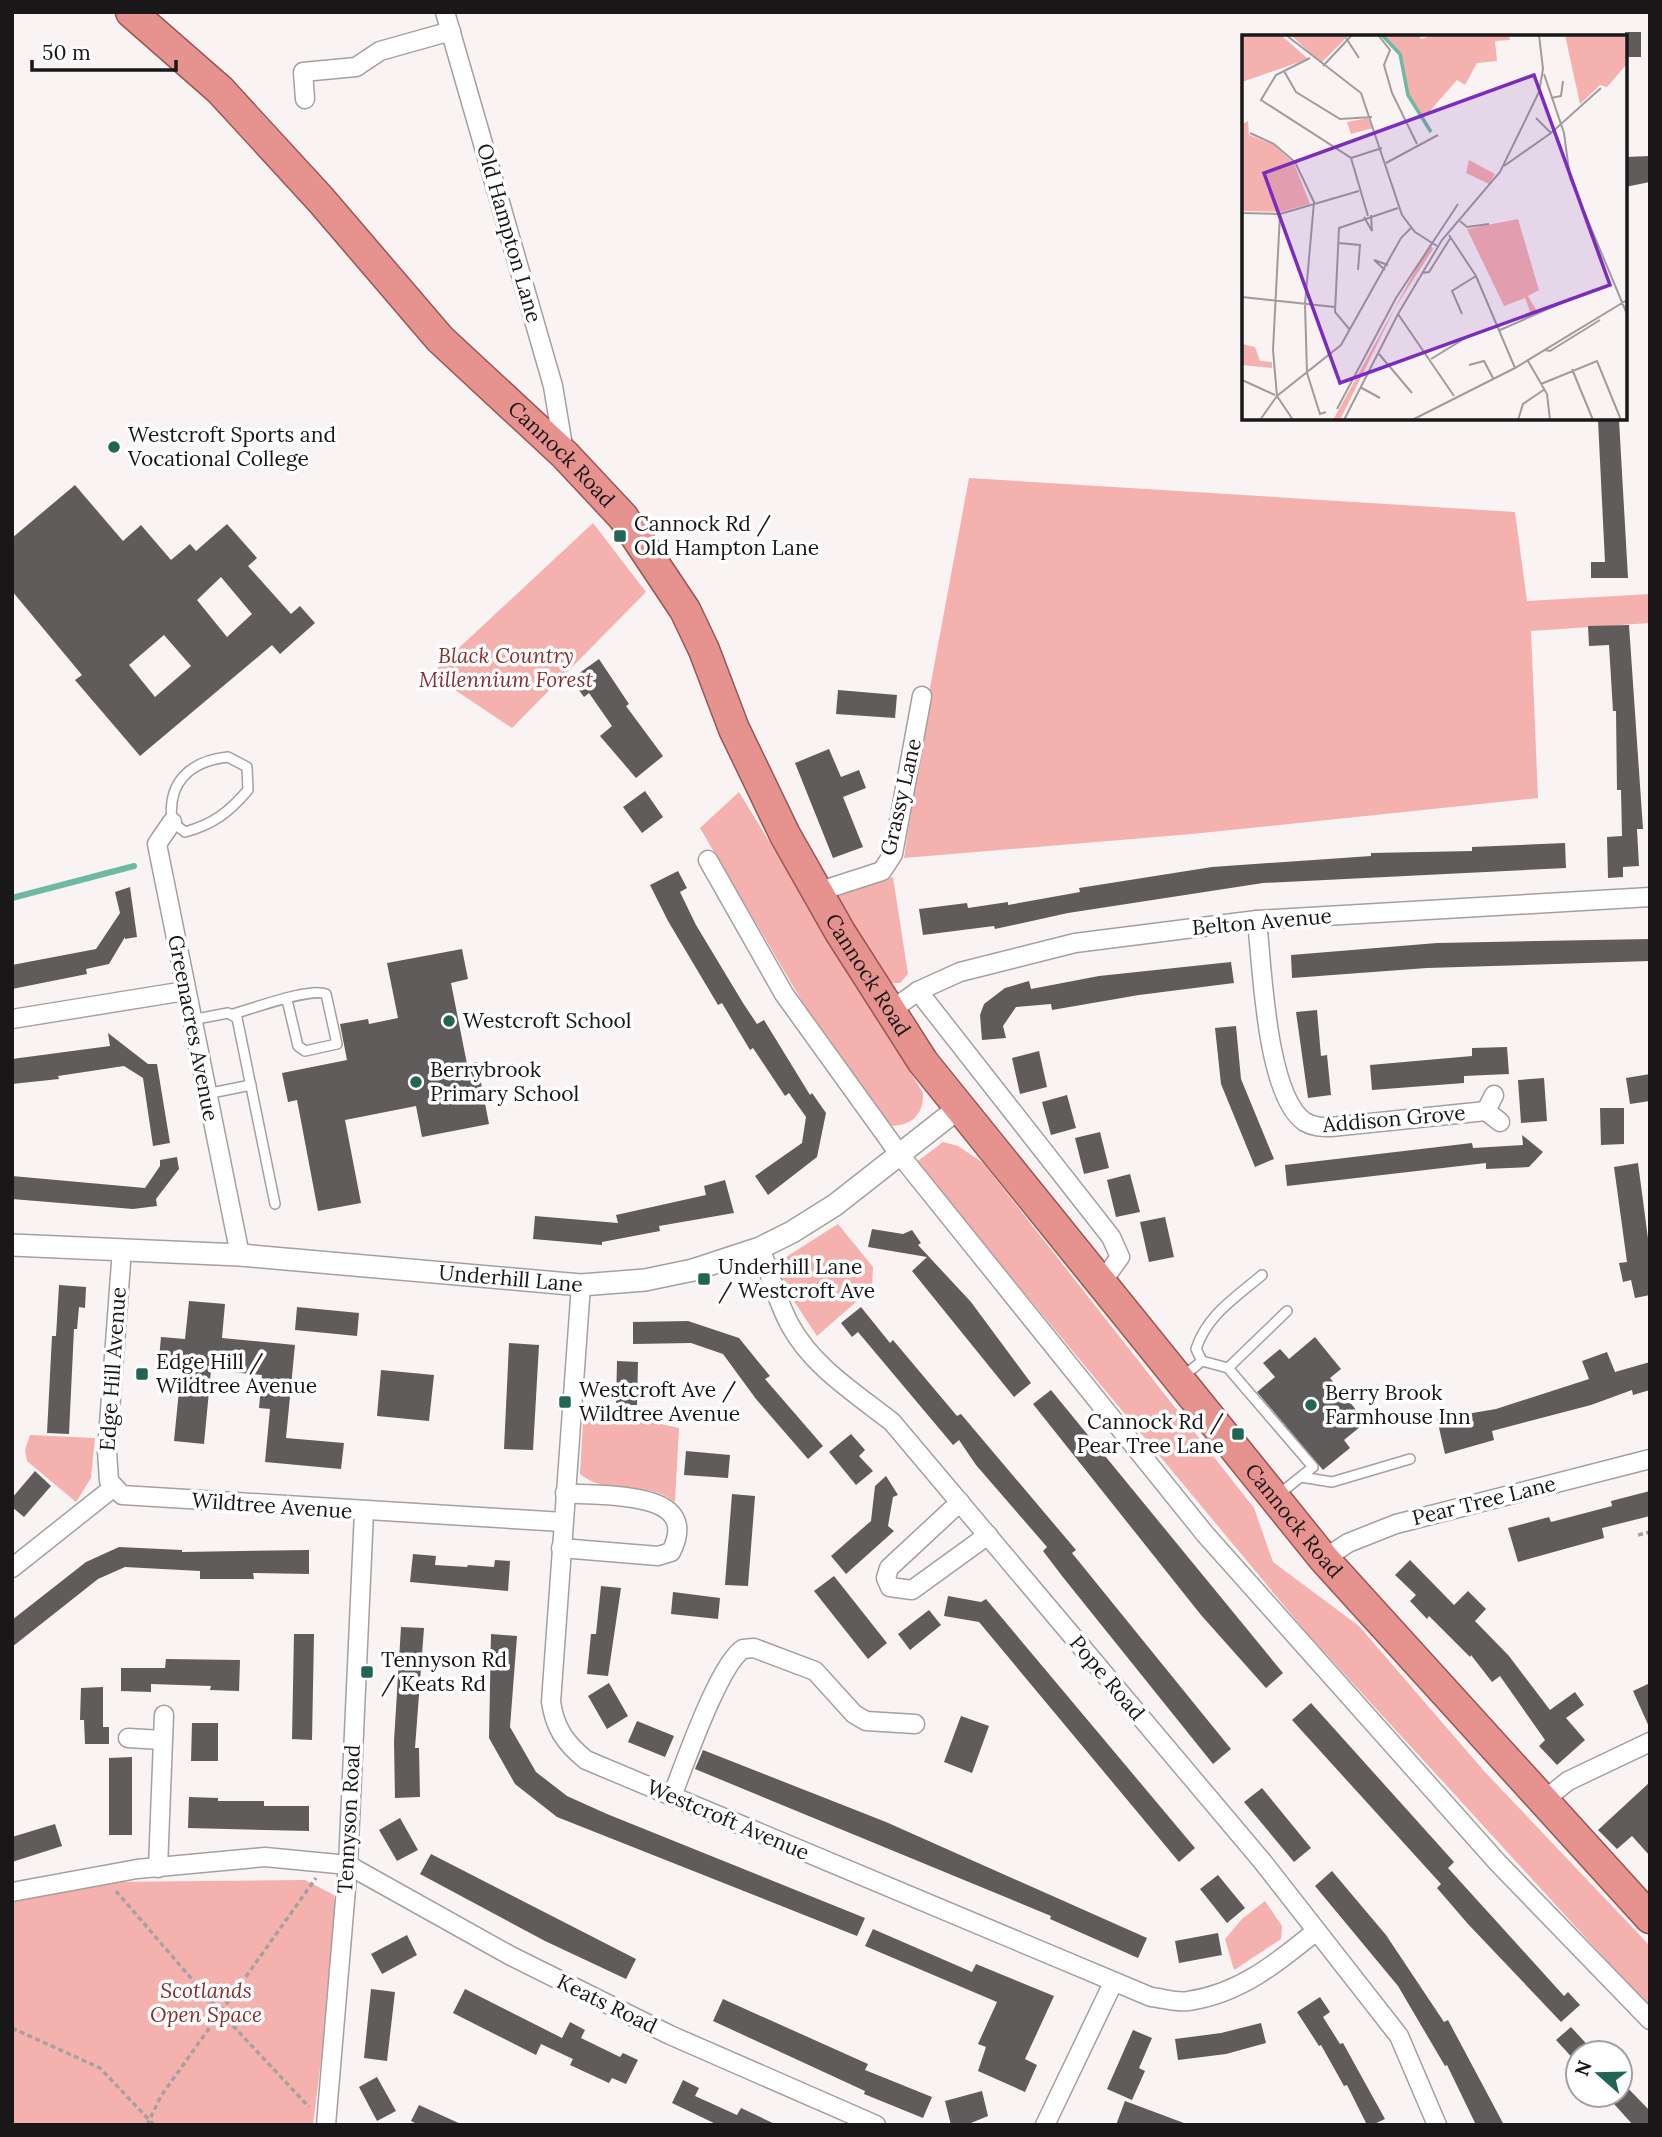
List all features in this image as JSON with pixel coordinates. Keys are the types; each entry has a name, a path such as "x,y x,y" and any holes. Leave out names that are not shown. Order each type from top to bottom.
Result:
{"highway":[{"name":"Cannock Road","path":"131,12 220,90 321,200 440,339 565,455 624,517 685,610 705,650 756,780 817,892 889,1012 923,1062 1273,1499 1324,1559 1650,1918"}],"street":[{"name":"Old Hampton Lane","path":"444,12 553,387 565,455"},
{"path":"305,99 303,72 356,67 380,51 451,31"},
{"name":"Grassy Lane","path":"817,892 882,871 892,854 922,696"},
{"name":"Greenacres Avenue","path":"171,813 158,844 240,1255"},
{"path":"708,860 784,994 900,1155 1205,1534 1498,1863 1650,2020"},
{"name":"Belton Avenue","path":"889,1012 918,991 961,972 1075,943 1257,920 1650,897"},
{"name":"Addison Grove","path":"1257,920 1271,1045 1278,1075 1294,1112 1304,1121 1315,1127 1331,1127 1493,1110"},
{"path":"12,1019 185,990"},
{"path":"918,991 1111,1237 1120,1257 1101,1283"},
{"name":"Underhill Lane","path":"12,1245 240,1255 581,1285 669,1275 760,1248 835,1205 960,1107"},
{"name":"Pope Road","path":"760,1248 790,1325 823,1368 892,1422 1262,1861 1399,2036 1437,2125"},
{"name":"Edge Hill Avenue","path":"114,1487 109,1481 107,1451 122,1249"},
{"name":"Westcroft Avenue","path":"581,1285 551,1702 555,1723 562,1736 586,1760 1151,1997 1186,2002 1230,1989 1264,1974 1315,1932"},
{"name":"Pear Tree Lane","path":"1324,1559 1360,1537 1396,1524 1650,1459"},
{"path":"12,1568 114,1487"},
{"name":"Wildtree Avenue","path":"114,1487 122,1495 140,1497 563,1522"},
{"path":"561,1548 658,1556 671,1552 678,1527 674,1513 661,1503 565,1493"},
{"path":"960,1502 888,1568 886,1578 890,1587 912,1590 988,1535"},
{"name":"Tennyson Road","path":"321,2119 348,1865 364,1512"},
{"path":"672,1796 716,1691 732,1660 743,1648 754,1648 815,1671 854,1714 866,1721 915,1724"},
{"path":"158,1868 164,1715"},
{"path":"128,1738 162,1740"},
{"path":"1543,1801 1568,1781 1650,1742"},
{"path":"12,1892 103,1875 265,1857 348,1865"},
{"name":"Keats Road","path":"348,1865 511,1956 670,2035 851,2120 876,2125"},
{"path":"1045,2125 1113,1983"}],"lane":[{"path":"228,757 247,767 248,790 228,813 206,826 185,832 171,813 184,774 208,759 228,757"},
{"path":"191,1020 233,1014 287,1000 321,992 326,994 337,1044 305,1051 298,1046 287,1000"},
{"path":"233,1014 237,1018 275,1204"},
{"path":"206,1094 251,1085"},
{"path":"1262,1275 1216,1313 1203,1329 1196,1349 1202,1361 1228,1368 1313,1467 1273,1499"},
{"path":"1228,1368 1287,1311"},
{"path":"1178,1380 1202,1361"},
{"path":"1301,1476 1332,1482 1409,1459"}],"path":[{"path":"1638,1535 1650,1532"},
{"path":"147,2125 161,2096 327,1862"},
{"path":"103,1875 220,2013 321,2119"},
{"path":"12,2028 100,2068 154,2125"}],"green space":[{"path":"969,478 1515,512 1527,601 1650,594 1650,623 1531,631 1538,798 1192,834 904,858 930,688"},
{"name":"Black Country Millennium Forest","path":"593,523 646,592 512,728 431,674"},
{"path":"739,792 923,1093 921,1108 909,1122 889,1126 813,1020 700,828"},
{"path":"893,877 908,974 900,983 886,983 834,896"},
{"path":"943,1142 958,1146 983,1163 1254,1508 1273,1562 1359,1626 1484,1771 1650,1946 1650,2008 1306,1632 923,1171 918,1161"},
{"path":"838,1224 873,1267 872,1288 817,1336 778,1277 775,1264"},
{"path":"584,1407 679,1428 675,1502 651,1491 602,1485 580,1474"},
{"path":"30,1435 95,1438 91,1478 76,1502 27,1461 25,1450"},
{"name":"Scotlands Open Space","path":"305,1880 334,1895 337,1932 313,2125 12,2125 12,1898 110,1882"},
{"path":"1265,1901 1282,1926 1281,1939 1234,1970 1225,1939 1242,1919"}],"building":[{"path":"1625,32 1641,32 1641,57 1627,57"},
{"path":"1650,156 1650,182 1627,187 1627,157"},
{"path":"1598,420 1619,420 1628,578 1591,578 1591,562 1605,562"},
{"path":"75,485 123,541 141,525 171,560 190,544 196,551 227,524 257,558 248,566 291,614 300,606 315,623 280,654 272,645 140,756 75,680 82,675 12,591 12,538","holes":["221,577 252,614 227,637 197,600","164,635 191,666 155,697 129,665"]},
{"path":"1629,625 1643,829 1637,829 1639,866 1623,867 1623,877 1608,878 1607,837 1622,836 1621,790 1617,790 1616,711 1613,711 1609,645 1589,646 1588,626"},
{"path":"599,659 629,704 626,706 663,756 636,778 600,736 612,726 589,693 584,697 571,679"},
{"path":"838,690 897,695 895,718 836,714"},
{"path":"829,749 841,777 859,770 866,788 843,797 863,847 833,858 795,763"},
{"path":"645,791 663,817 642,833 623,807"},
{"path":"1565,843 1566,868 1263,883 1068,913 995,929 994,926 923,935 919,909 967,903 968,908 1008,902 1008,905 1080,892 1079,888 1212,867 1371,856 1371,853 1472,851 1472,847"},
{"path":"678,871 687,888 680,892 696,925 743,1003 757,1024 764,1020 810,1095 812,1093 826,1113 817,1157 768,1195 755,1176 802,1143 806,1117 789,1093 785,1096 753,1048 750,1050 722,1003 718,1005 668,921 650,885"},
{"path":"130,887 137,937 125,937 109,964 86,969 87,974 12,989 12,965 96,949 120,913 115,892"},
{"path":"1650,939 1650,961 1427,968 1292,978 1291,955 1437,943"},
{"name":"Berrybrook Primary School","path":"462,949 468,979 451,983 467,1064 477,1062 489,1124 422,1137 416,1106 345,1120 361,1203 318,1211 297,1100 288,1102 282,1073 347,1060 340,1024 368,1019 369,1024 398,1018 387,963"},
{"path":"1231,962 1234,983 1052,1010 1051,1004 1016,1007 1003,1026 1006,1038 982,1040 980,1015 984,1004 1005,988 1029,981 1031,989 1099,976"},
{"path":"1317,1010 1321,1056 1327,1055 1331,1095 1308,1098 1296,1012"},
{"path":"1236,1026 1241,1079 1274,1159 1255,1167 1221,1084 1215,1028"},
{"path":"108,1033 148,1064 157,1064 170,1143 153,1146 143,1078 124,1066 58,1076 59,1079 12,1084 12,1059 110,1046"},
{"path":"1507,1047 1509,1074 1464,1076 1464,1083 1372,1090 1370,1065 1472,1056 1472,1048"},
{"path":"1039,1051 1047,1087 1020,1094 1012,1058"},
{"path":"1650,1074 1650,1101 1630,1104 1626,1078"},
{"path":"1544,1078 1547,1121 1521,1123 1518,1080"},
{"path":"1067,1095 1076,1128 1051,1135 1042,1102"},
{"path":"1600,1108 1624,1108 1624,1144 1601,1145"},
{"path":"1100,1132 1109,1168 1084,1174 1075,1138"},
{"path":"1522,1135 1543,1152 1529,1167 1486,1169 1486,1163 1287,1186 1285,1165 1472,1143 1473,1148 1523,1145"},
{"path":"177,1157 179,1169 156,1199 157,1206 133,1209 12,1199 12,1176 145,1188 160,1166 160,1160"},
{"path":"1638,1163 1649,1246 1650,1295 1635,1298 1631,1280 1623,1282 1619,1263 1627,1262 1614,1167"},
{"path":"1130,1174 1140,1212 1116,1217 1107,1180"},
{"path":"725,1180 734,1213 659,1226 660,1231 602,1242 602,1245 533,1239 535,1216 618,1223 616,1215 706,1195 704,1186"},
{"path":"1165,1217 1174,1257 1149,1262 1140,1222"},
{"path":"872,1229 903,1234 912,1230 921,1243 918,1245 971,1302 1031,1383 1014,1397 912,1271 927,1257 868,1247"},
{"path":"59,1285 86,1287 85,1308 79,1307 77,1329 74,1329 69,1434 47,1433 52,1336 56,1336"},
{"path":"189,1301 225,1304 222,1338 295,1345 286,1438 344,1443 341,1469 265,1462 270,1409 259,1408 262,1375 211,1370 204,1444 174,1441 181,1370 158,1368 161,1337 185,1339"},
{"path":"297,1307 359,1313 357,1336 295,1330"},
{"path":"861,1307 890,1343 893,1340 957,1416 961,1414 1076,1550 1072,1553 1231,1749 1213,1764 1062,1576 1043,1551 1047,1547 976,1465 959,1440 953,1445 858,1332 852,1337 841,1323"},
{"path":"688,1321 739,1338 770,1376 765,1379 823,1446 808,1459 756,1399 723,1354 691,1343 633,1344 633,1322"},
{"path":"1315,1337 1341,1369 1330,1378 1366,1422 1344,1440 1350,1448 1323,1470 1257,1392 1275,1377 1263,1363 1280,1349 1289,1359"},
{"path":"509,1343 539,1345 533,1450 504,1449"},
{"path":"1607,1352 1615,1372 1650,1362 1650,1390 1633,1395 1632,1390 1591,1405 1492,1431 1494,1440 1445,1454 1437,1419 1496,1409 1589,1379 1582,1361"},
{"path":"617,1361 638,1362 637,1405 616,1405"},
{"path":"381,1370 434,1375 429,1421 377,1416"},
{"path":"1051,1390 1283,1673 1266,1688 1201,1615 1033,1404"},
{"path":"851,1434 865,1450 859,1456 873,1471 856,1485 829,1452"},
{"path":"686,1451 730,1455 728,1478 684,1475"},
{"path":"35,1471 51,1486 24,1517 12,1507 12,1498"},
{"path":"886,1476 898,1495 893,1497 888,1526 894,1531 846,1574 831,1556 871,1521 875,1486"},
{"path":"1650,1491 1650,1516 1602,1528 1604,1538 1518,1562 1508,1528 1549,1517 1551,1522 1612,1506 1611,1501"},
{"path":"732,1494 755,1496 748,1586 725,1585"},
{"path":"119,1547 182,1552 309,1550 309,1574 253,1573 254,1579 200,1579 200,1571 125,1567 98,1579 12,1647 12,1620 86,1562"},
{"path":"413,1554 436,1556 435,1565 494,1567 495,1560 510,1561 508,1591 410,1582"},
{"path":"1410,1560 1454,1605 1468,1591 1486,1609 1475,1621 1509,1656 1550,1710 1575,1692 1584,1705 1566,1718 1585,1740 1557,1765 1539,1746 1545,1740 1500,1676 1492,1682 1471,1655 1470,1657 1410,1601 1416,1595 1395,1575"},
{"path":"834,1576 887,1643 868,1659 814,1591"},
{"path":"601,1586 621,1588 608,1676 587,1674 591,1634 596,1634"},
{"path":"673,1592 720,1598 718,1619 671,1614"},
{"path":"948,1596 981,1602 986,1599 1195,1848 1179,1862 979,1622 944,1616"},
{"path":"929,1610 941,1625 910,1650 898,1634"},
{"path":"401,1627 424,1628 415,1748 419,1748 420,1797 395,1798 394,1741"},
{"path":"294,1634 314,1634 312,1740 292,1739"},
{"path":"491,1634 517,1636 510,1727 536,1772 567,1796 607,1814 865,1918 857,1936 557,1817 515,1784 489,1738"},
{"path":"166,1659 240,1660 239,1691 210,1690 211,1686 151,1684 151,1692 121,1691 121,1668 165,1668"},
{"path":"609,1683 628,1716 607,1729 588,1696"},
{"path":"1650,1683 1650,1729 1633,1691"},
{"path":"103,1687 103,1727 109,1727 109,1744 85,1744 84,1720 80,1720 81,1688"},
{"path":"1311,1703 1454,1862 1448,1868 1564,1996 1568,1992 1580,2005 1561,2022 1468,1924 1437,1888 1441,1884 1292,1720"},
{"path":"961,1716 989,1726 972,1773 944,1762"},
{"path":"637,1721 674,1736 665,1757 628,1742"},
{"path":"192,1723 218,1723 218,1761 191,1761"},
{"path":"703,1750 886,1822 1147,1938 1138,1958 1050,1919 1051,1916 695,1769"},
{"path":"132,1757 132,1835 109,1835 109,1758"},
{"path":"1650,1782 1650,1856 1632,1836 1617,1849 1598,1830"},
{"path":"1262,1788 1311,1848 1294,1862 1244,1802"},
{"path":"189,1797 218,1798 218,1801 264,1801 264,1806 309,1806 309,1831 188,1828"},
{"path":"400,1818 418,1850 397,1861 379,1830"},
{"path":"55,1824 62,1846 12,1862 12,1837"},
{"path":"431,1854 636,1959 626,1979 545,1941 420,1874"},
{"path":"1332,1871 1386,1935 1444,2022 1448,2020 1504,2125 1476,2125 1447,2065 1445,2066 1398,1986 1315,1886"},
{"path":"1218,1875 1245,1908 1227,1923 1200,1889"},
{"path":"873,1929 972,1972 976,1964 1054,1996 1025,2059 1037,2065 1025,2092 978,2071 986,2047 978,2044 997,2002 865,1946"},
{"path":"1218,1933 1222,1955 1179,1963 1175,1941"},
{"path":"407,1935 417,1955 382,1974 371,1954"},
{"path":"371,1989 395,1992 387,2061 364,2058"},
{"path":"465,1989 562,2038 570,2022 585,2030 581,2038 620,2057 623,2053 638,2060 626,2084 612,2078 609,2083 570,2065 573,2059 541,2044 536,2055 453,2013"},
{"path":"1320,1997 1330,2012 1323,2017 1340,2044 1343,2043 1385,2119 1367,2125 1347,2085 1344,2086 1321,2045 1319,2046 1297,2012"},
{"path":"723,1999 868,2064 865,2070 932,2097 923,2118 864,2094 865,2091 713,2021"},
{"path":"1261,2023 1266,2043 1226,2054 1178,2060 1175,2039 1221,2033"},
{"path":"1571,2027 1582,2039 1564,2039 1564,2049 1556,2040"},
{"path":"1133,2030 1152,2038 1139,2068 1145,2071 1132,2100 1107,2089"},
{"path":"377,2077 396,2111 377,2121 359,2087"},
{"path":"683,2080 699,2088 695,2096 737,2115 741,2108 777,2125 718,2125 672,2103"},
{"path":"982,2091 988,2116 966,2125 951,2125 945,2101"},
{"path":"1634,2094 1650,2111 1650,2125 1633,2125 1619,2109 1634,2109"},
{"path":"1125,2101 1184,2123 1184,2125 1116,2125"},
{"path":"419,2105 463,2125 419,2125 411,2121"}],"waterway":[{"path":"12,898 134,866"}],"place":[{"name":"Westcroft Sports and Vocational College","path":"114,447"},
{"name":"Cannock Rd / Old Hampton Lane","path":"620,536"},
{"name":"Westcroft School","path":"449,1021"},
{"name":"Berrybrook Primary School","path":"416,1082"},
{"name":"Underhill Lane / Westcroft Ave","path":"704,1279"},
{"name":"Edge Hill / Wildtree Avenue","path":"142,1374"},
{"name":"Westcroft Ave / Wildtree Avenue","path":"565,1402"},
{"name":"Berry Brook Farmhouse Inn","path":"1311,1405"},
{"name":"Cannock Rd / Pear Tree Lane","path":"1238,1434"},
{"name":"Tennyson Rd / Keats Rd","path":"367,1672"}]}
